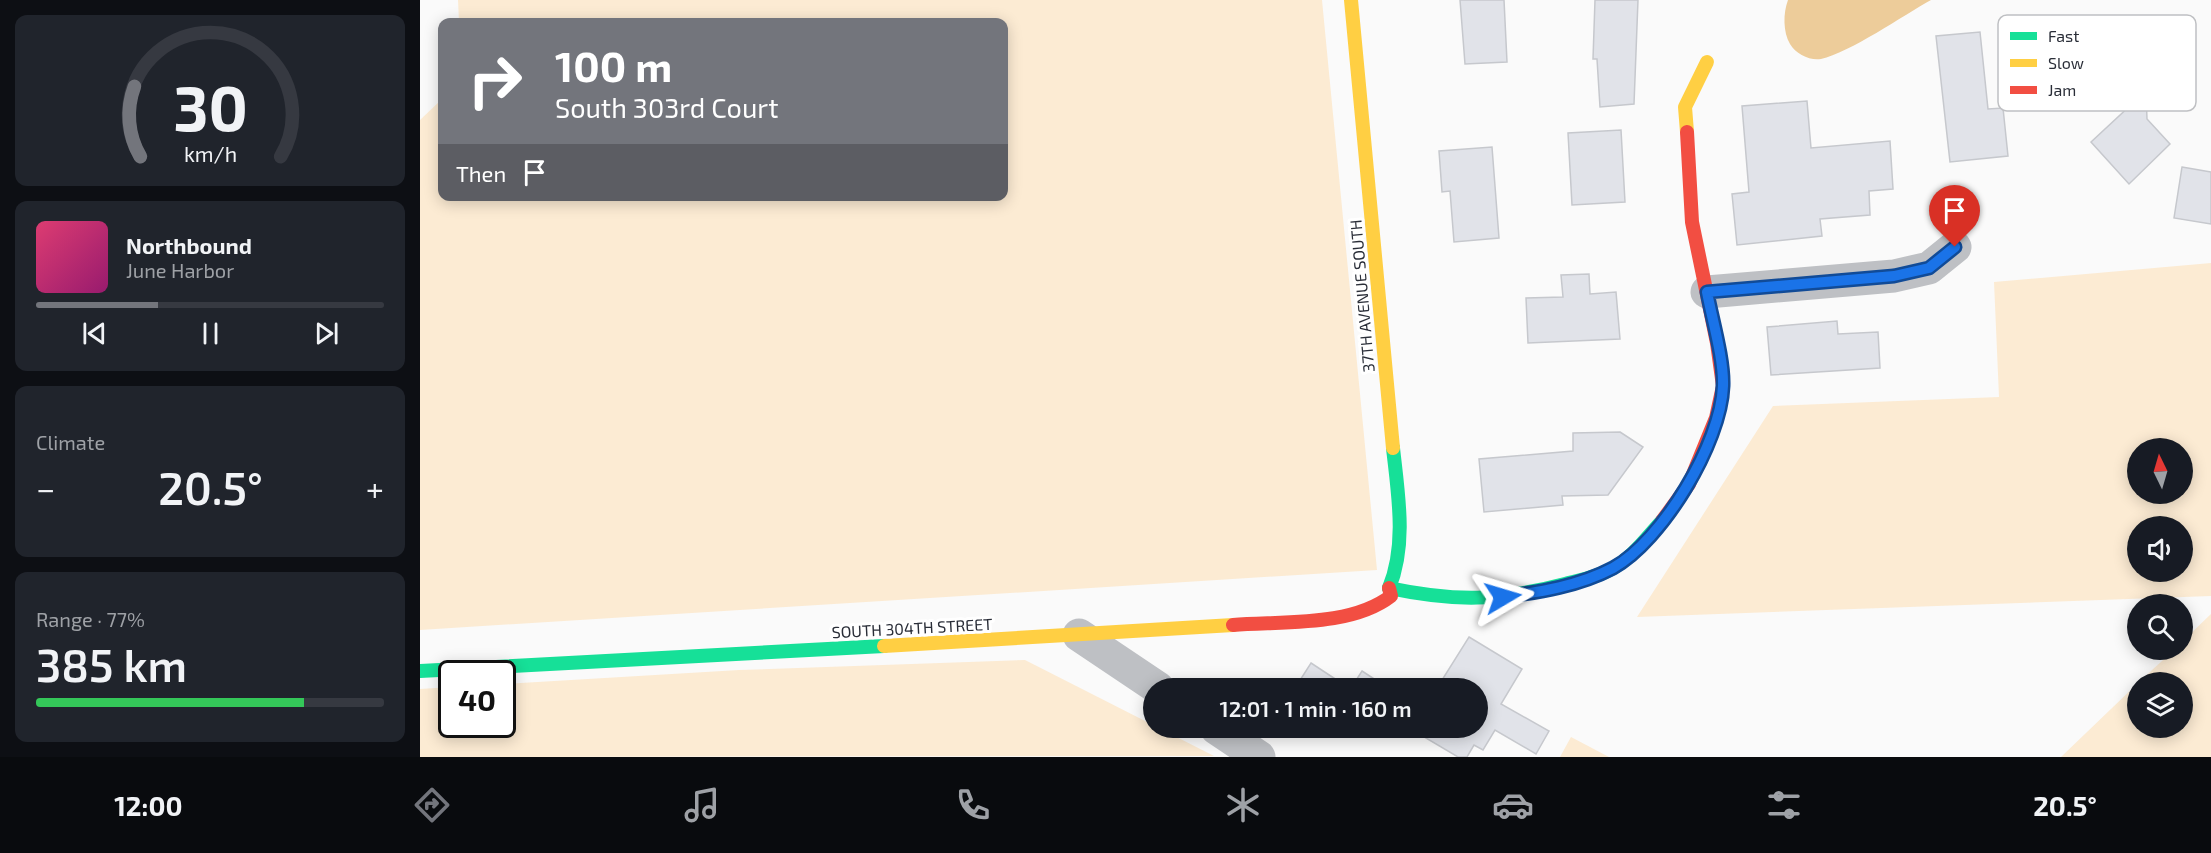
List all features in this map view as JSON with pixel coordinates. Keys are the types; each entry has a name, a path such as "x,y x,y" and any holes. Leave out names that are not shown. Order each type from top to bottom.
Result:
{"street":[{"name":"37TH AVENUE SOUTH","path":"1351,0 1397,485 1398,565 1389,588"},
{"path":"1389,588 1450,599 1530,593 1596,576 1614,568 1629,556 1671,512 1689,484 1716,418 1723,386 1692,222 1685,107 1707,62"},
{"path":"1707,292 1894,276 1929,268 1955,247"},
{"name":"SOUTH 304TH STREET","path":"420,671 1078,635 1354,615 1366,613 1382,604 1391,596 1389,588"},
{"path":"1078,635 1143,678"},
{"path":"1231,738 1259,757"}],"shaded area":[{"path":"458,0 1322,0 1377,570 420,630 420,120 438,103 438,201 1008,201 1008,18 459,18"},
{"path":"1788,0 1931,0 1846,49 1817,59 1800,54 1790,44 1784,22"},
{"path":"2211,263 2211,596 2127,594 2127,599 1637,617 1773,406 1999,397 1994,282"},
{"path":"2211,614 2211,757 2061,757 2127,694 2127,738 2193,738 2193,672 2150,672 2163,660 2193,660 2193,631"},
{"path":"1025,660 1143,720 1143,738 1179,738 1214,756 420,757 420,689 438,688 438,738 516,738 516,683 739,670"},
{"path":"1571,737 1609,757 1560,757"}],"building":[{"path":"1460,0 1504,0 1507,62 1465,64"},
{"path":"1595,0 1638,0 1634,104 1600,107 1597,59 1593,59"},
{"path":"1980,32 1988,109 1998,108 1998,111 2003,111 2008,156 1950,162 1936,36"},
{"path":"1807,101 1811,148 1890,141 1893,189 1869,191 1870,215 1820,219 1822,236 1737,245 1732,194 1749,192 1742,106"},
{"path":"2124,111 2147,111 2147,119 2170,144 2129,184 2091,142"},
{"path":"1621,130 1625,202 1572,205 1568,133"},
{"path":"1492,147 1499,238 1454,242 1450,191 1442,192 1439,151"},
{"path":"2182,167 2211,172 2211,224 2174,218"},
{"path":"1589,274 1590,294 1616,292 1620,339 1528,343 1526,298 1563,297 1561,275"},
{"path":"1837,321 1838,334 1878,332 1880,368 1771,375 1767,327"},
{"path":"1620,432 1643,447 1608,495 1562,496 1563,505 1484,512 1479,459 1573,451 1573,433"},
{"path":"1469,637 1522,669 1501,704 1549,731 1536,754 1495,730 1483,750 1474,745 1467,757 1458,757 1426,738 1488,738 1488,678 1443,678"},
{"path":"1311,663 1334,678 1301,678"},
{"path":"1362,671 1373,678 1357,678"}],"traffic: fast":[{"path":"1389,588 1398,554 1400,519 1393,448"},
{"path":"1389,588 1435,596 1477,598 1541,590 1589,578 1620,564 1662,521"},
{"path":"420,671 884,646"}],"traffic: slow":[{"path":"1351,0 1393,448"},
{"path":"1687,132 1685,107 1707,62"},
{"path":"884,646 1233,625"}],"traffic: jam":[{"path":"1662,521 1689,484 1716,418 1723,386 1717,343 1692,222 1687,132"},
{"path":"1233,625 1336,618 1375,606 1391,596 1389,588"}],"route":[{"path":"1503,597 1578,582 1614,568 1649,537 1671,512 1689,484 1703,455 1716,418 1723,386 1707,292 1894,276 1929,268 1955,247"}]}
